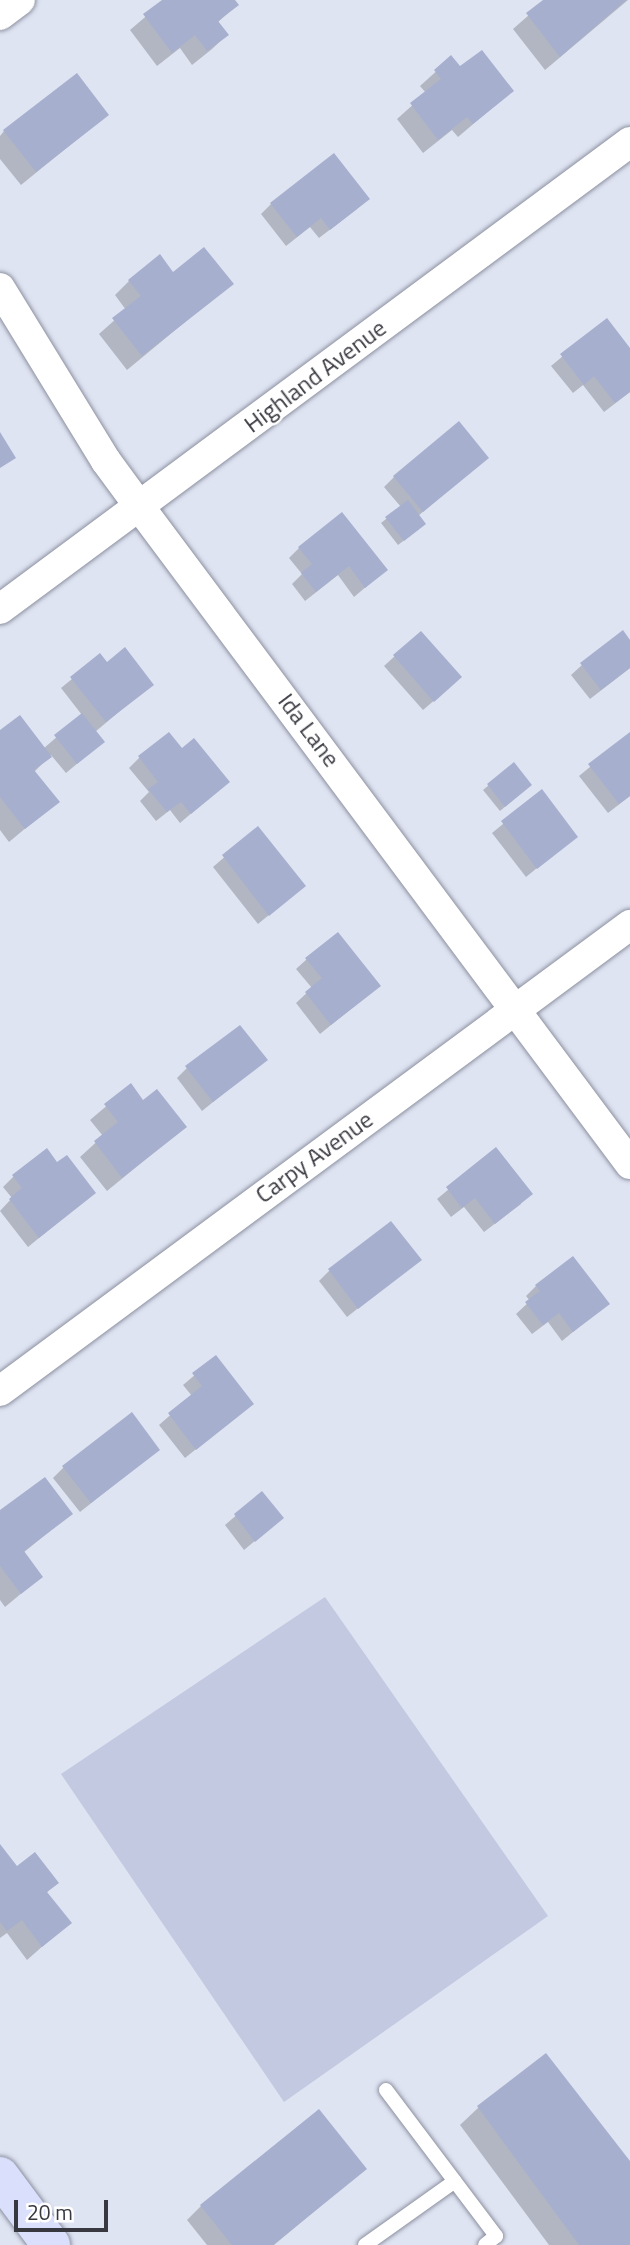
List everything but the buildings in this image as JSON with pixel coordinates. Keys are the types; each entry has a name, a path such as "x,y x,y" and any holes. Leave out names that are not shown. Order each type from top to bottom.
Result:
{"street":[{"path":"0,15 20,0"},
{"name":"Highland Avenue","path":"0,609 630,142"},
{"name":"Ida Lane","path":"0,288 106,461 293,708 630,1164"},
{"name":"Carpy Avenue","path":"0,1391 630,925"},
{"path":"0,2176 51,2245"}],"lane":[{"path":"386,2090 455,2181 494,2242"},
{"path":"365,2245 455,2181"}],"shaded area":[{"path":"325,1597 548,1916 284,2102 61,1774"}]}
